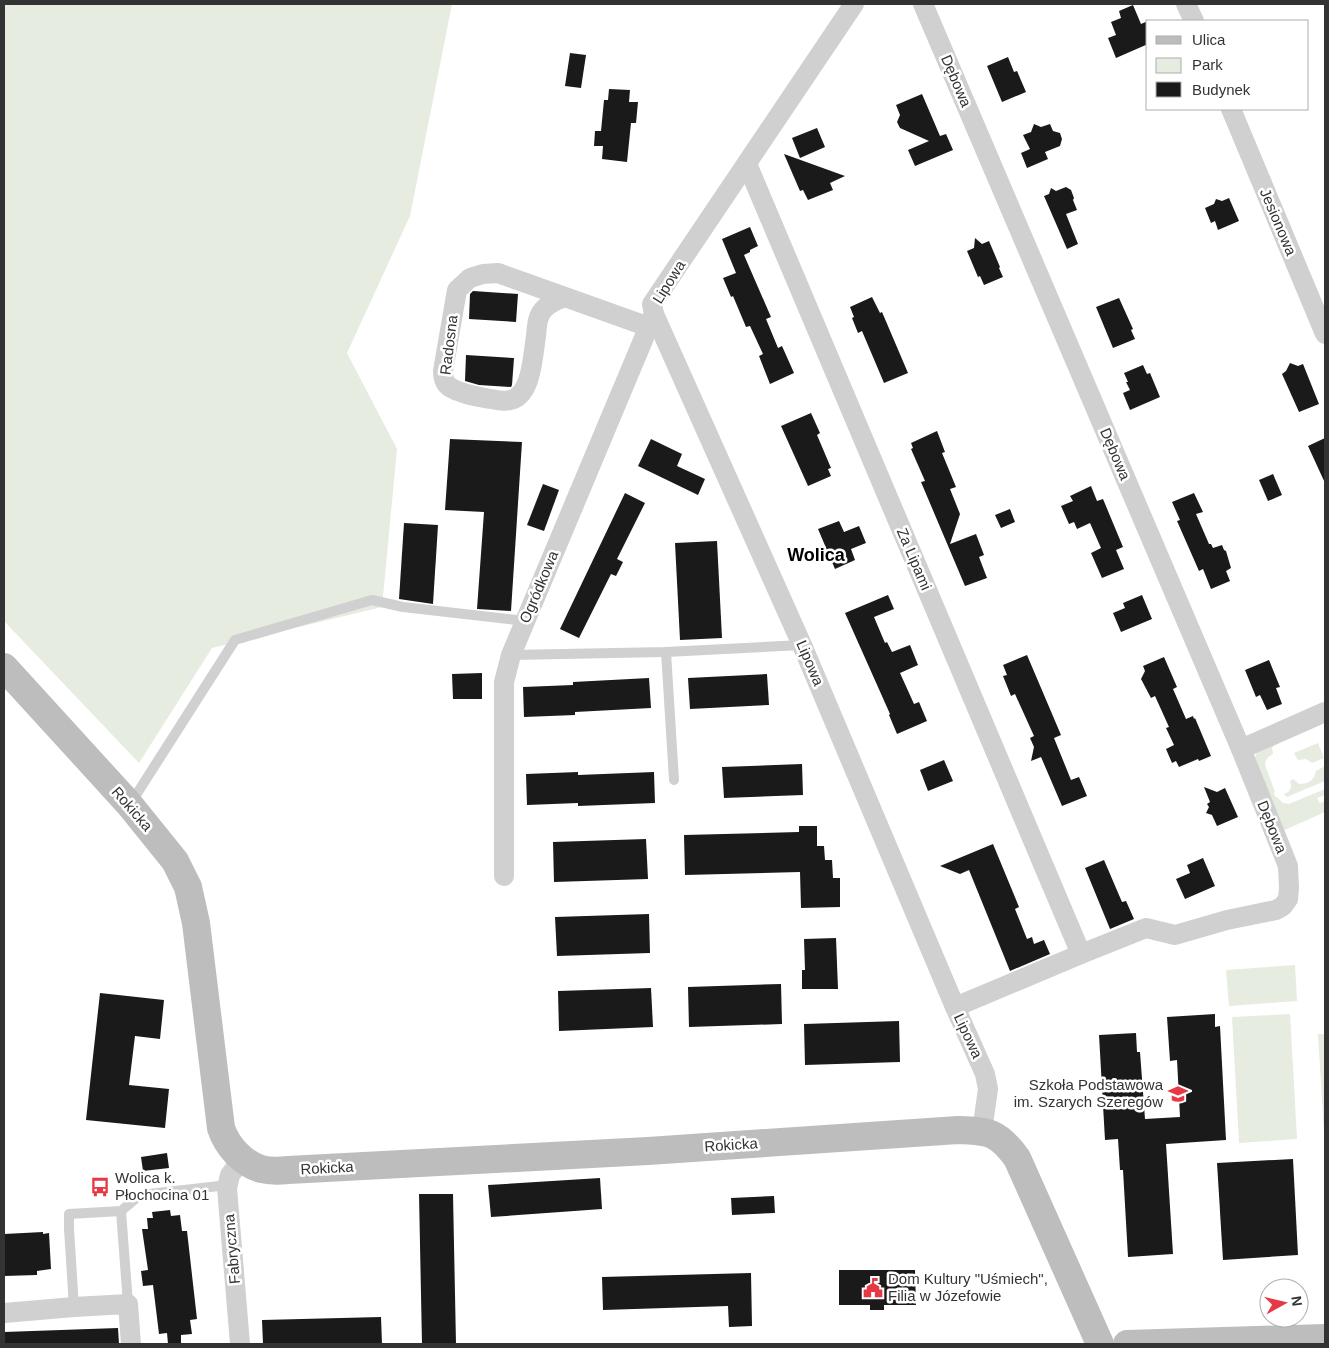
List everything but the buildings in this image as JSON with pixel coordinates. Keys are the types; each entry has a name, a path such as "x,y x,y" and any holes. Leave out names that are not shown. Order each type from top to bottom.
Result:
{"main road":[{"name":"Rokicka","path":"4,667 129,804 175,861 188,887 196,923 221,1128 229,1144 250,1164 261,1169 288,1170 648,1151 958,1130 982,1131"},
{"path":"982,1131 997,1136 1017,1158 1100,1344"},
{"path":"1127,1344 1325,1338"}],"street":[{"name":"Lipowa","path":"854,4 652,304 652,320 802,645 985,1074 988,1093 982,1131"},
{"name":"Dębowa","path":"923,4 1241,749 1288,866 1288,899 1283,906 1276,910 1227,920 1175,935 1146,928 1081,954"},
{"path":"1186,4 1194,20"},
{"name":"Jesionowa","path":"1230,110 1325,334"},
{"name":"Za Lipami","path":"747,164 1081,954"},
{"name":"Radosna","path":"565,297 544,308 538,318 526,387 518,397 510,401 470,396 457,391 443,380 457,290 470,278 483,274 498,273 565,297 652,320"},
{"name":"Ogródkowa","path":"504,876 504,682 511,655 652,320"},
{"path":"1241,749 1325,712"},
{"path":"955,1007 1081,954"},
{"name":"Fabryczna","path":"240,1344 227,1188 230,1175 243,1158"},
{"path":"4,1313 128,1304 131,1344"}],"lane":[{"path":"129,804 235,640 372,600 403,607 525,620"},
{"path":"511,655 666,652 802,645"},
{"path":"666,652 674,780"},
{"path":"74,1307 69,1214 120,1210 140,1195 228,1185"},
{"path":"120,1210 128,1304"}],"green space":[{"path":"4,4 452,4 410,216 347,353 397,449 382,607 212,648 139,763 4,621"},
{"path":"1318,743 1324,758 1312,763 1306,759 1298,760 1294,753"},
{"path":"1274,745 1272,748 1273,754 1268,758 1265,765 1275,797 1283,803 1289,804 1325,789 1325,795 1317,798 1320,803 1325,801 1325,812 1280,832 1254,760 1258,750"},
{"path":"1325,766 1325,781 1287,797 1284,794 1290,789 1290,781 1293,779 1299,784 1306,783 1314,777 1316,771"},
{"path":"1295,965 1297,1001 1229,1006 1226,970"},
{"path":"1290,1014 1297,1139 1239,1143 1232,1017"},
{"path":"1318,1034 1325,1034 1325,1151"}],"place":[{"name":"Szkoła Podstawowa im. Szarych Szeregów","path":"1178,1094"},
{"name":"Wolica k. Płochocina 01","path":"100,1187"},
{"name":"Dom Kultury \"Uśmiech\", Filia w Józefowie","path":"873,1288"}],"district":[{"name":"Wolica","path":"816,555"}]}
